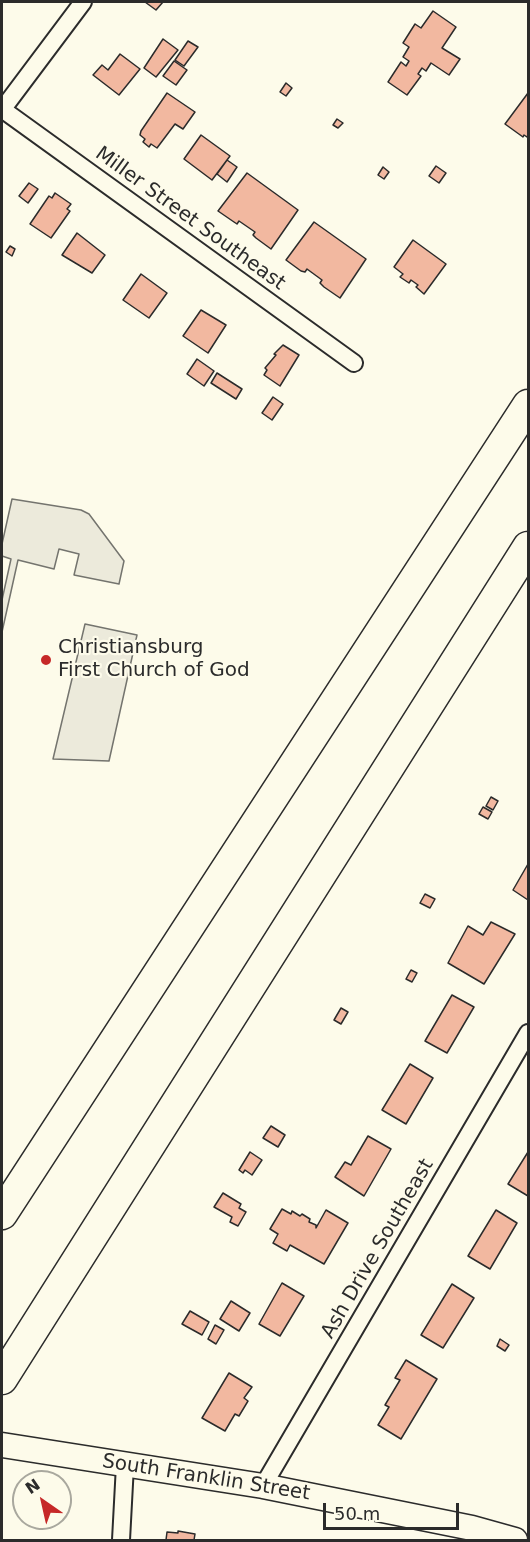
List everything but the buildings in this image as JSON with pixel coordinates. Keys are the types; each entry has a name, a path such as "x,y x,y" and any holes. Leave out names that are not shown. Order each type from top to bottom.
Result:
{"highway":[{"path":"2,1214 528,405"},
{"path":"2,1379 528,547"}],"main road":[{"name":"South Franklin Street","path":"2,1445 264,1486 472,1534 515,1540"}],"street":[{"path":"2,110 83,2"},
{"name":"Miller Street Southeast","path":"2,110 354,363"},
{"name":"Ash Drive Southeast","path":"264,1486 528,1033"},
{"path":"121,1540 125,1465"}],"shaded area":[{"path":"12,499 81,510 89,514 124,561 119,584 74,575 79,554 59,549 54,569 18,560 2,632 2,600 11,559 2,556 2,544"},
{"path":"85,624 137,635 109,761 53,759"}],"place":[{"name":"Christiansburg First Church of God","path":"46,660"}]}
